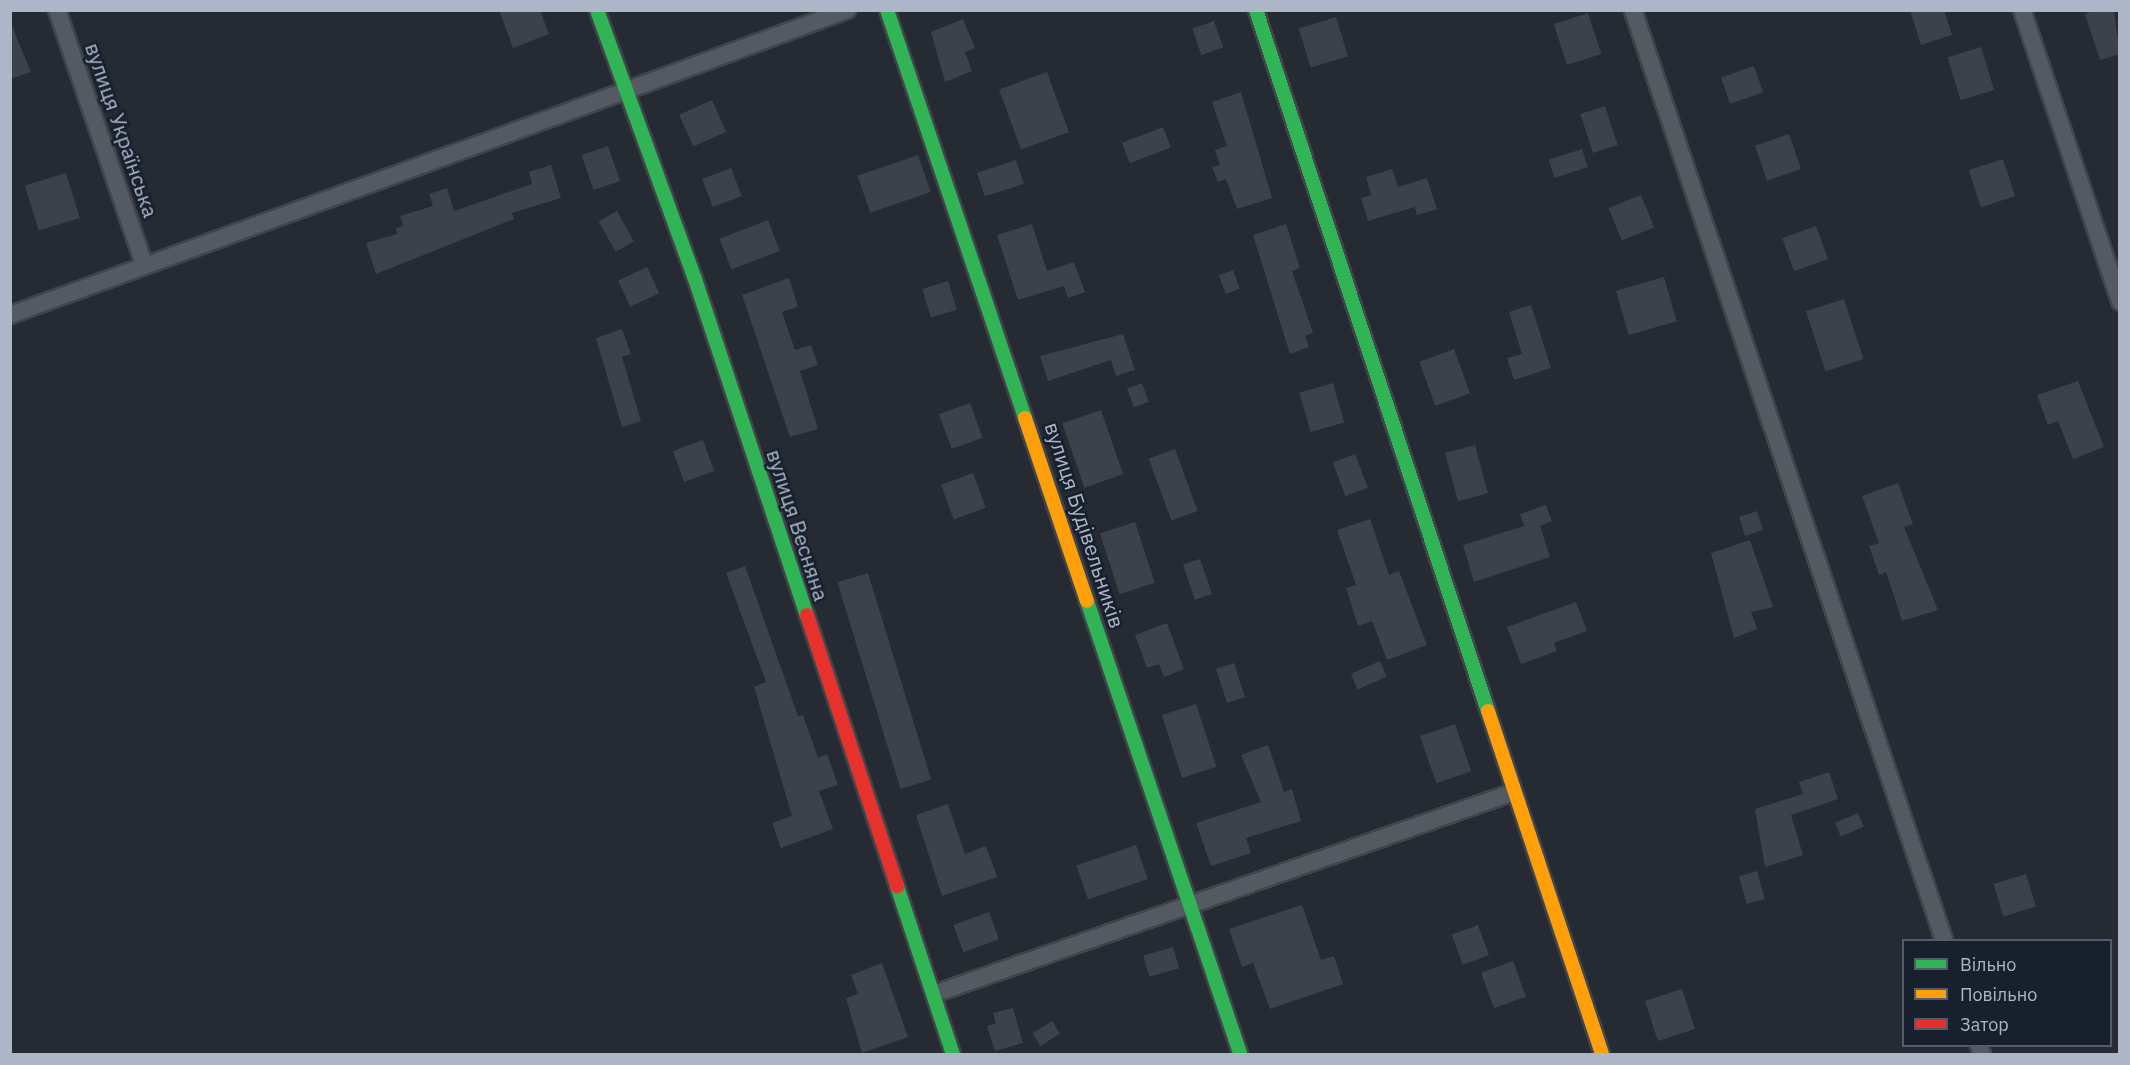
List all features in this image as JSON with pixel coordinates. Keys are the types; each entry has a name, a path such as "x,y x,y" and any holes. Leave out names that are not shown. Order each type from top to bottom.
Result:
{"street":[{"name":"вулиця Українська","path":"57,10 144,264"},
{"name":"вулиця Весняна","path":"597,10 695,279 953,1054"},
{"path":"10,315 144,264 847,10"},
{"name":"вулиця Будівельників","path":"887,10 955,199 1240,1054"},
{"path":"1256,10 1602,1054"},
{"path":"1633,10 1944,939"},
{"path":"2022,10 2120,302"},
{"path":"934,994 1188,902 1514,792"}],"building":[{"path":"499,10 540,10 549,34 513,48"},
{"path":"1910,10 1944,10 1952,35 1921,45"},
{"path":"2095,10 2114,10 2120,54 2100,60 2085,14"},
{"path":"1588,13 1601,54 1567,65 1554,24"},
{"path":"1336,17 1348,56 1311,68 1299,28"},
{"path":"963,19 975,48 965,52 972,71 945,82 931,32"},
{"path":"10,21 31,72 10,79"},
{"path":"1214,21 1223,47 1201,55 1192,28"},
{"path":"1981,47 1994,90 1961,100 1948,57"},
{"path":"1754,66 1763,92 1730,104 1721,77"},
{"path":"1047,72 1069,132 1021,150 999,89"},
{"path":"1241,92 1272,198 1237,209 1226,179 1218,182 1212,167 1220,165 1215,150 1227,146 1212,102"},
{"path":"712,100 726,132 693,147 679,115"},
{"path":"1605,106 1618,145 1593,153 1580,114"},
{"path":"1163,127 1171,148 1130,163 1122,143"},
{"path":"1789,134 1801,169 1767,181 1755,146"},
{"path":"608,146 620,181 594,190 582,155"},
{"path":"1582,149 1588,167 1555,178 1549,160"},
{"path":"918,155 931,192 870,213 857,176"},
{"path":"2003,159 2015,196 1981,207 1969,170"},
{"path":"1016,160 1024,184 985,196 977,173"},
{"path":"551,165 561,198 512,213 514,219 376,274 366,243 397,234 396,228 403,226 400,216 433,206 429,194 447,188 454,211 532,184 529,172"},
{"path":"731,168 742,196 713,207 702,179"},
{"path":"1392,169 1398,187 1427,178 1437,209 1417,215 1415,207 1368,221 1361,198 1371,195 1366,177"},
{"path":"66,173 80,218 39,231 25,186"},
{"path":"1641,195 1654,227 1622,241 1609,208"},
{"path":"617,211 634,242 616,252 599,221"},
{"path":"768,220 780,251 731,269 719,239"},
{"path":"1032,224 1047,271 1074,262 1085,292 1068,298 1064,286 1018,300 997,235"},
{"path":"1286,224 1300,268 1292,271 1313,333 1305,336 1309,347 1290,354 1253,235"},
{"path":"1816,226 1828,259 1794,271 1782,238"},
{"path":"647,267 659,293 630,307 618,281"},
{"path":"1233,270 1240,289 1226,294 1219,275"},
{"path":"1664,277 1677,321 1629,335 1616,291"},
{"path":"789,278 798,307 782,312 795,350 811,345 818,365 800,371 818,429 790,437 742,295"},
{"path":"948,281 957,310 931,318 922,289"},
{"path":"1844,299 1863,359 1825,371 1806,311"},
{"path":"1531,305 1551,368 1514,380 1507,358 1522,354 1509,312"},
{"path":"622,329 631,354 622,357 641,421 622,427 596,338"},
{"path":"1123,334 1135,370 1116,376 1111,360 1048,381 1040,356"},
{"path":"1454,349 1470,393 1435,406 1419,362"},
{"path":"2078,381 2104,447 2073,459 2058,421 2048,425 2037,395"},
{"path":"1142,383 1149,402 1134,407 1127,388"},
{"path":"1333,383 1344,422 1311,432 1299,393"},
{"path":"970,403 983,438 952,449 939,414"},
{"path":"1101,410 1123,474 1084,488 1062,423"},
{"path":"703,440 714,471 684,482 673,451"},
{"path":"1475,445 1488,493 1458,501 1445,453"},
{"path":"1175,449 1198,511 1171,521 1149,459"},
{"path":"1355,454 1368,488 1345,496 1333,463"},
{"path":"973,473 986,508 954,519 941,485"},
{"path":"1898,483 1913,524 1904,527 1938,610 1902,621 1886,572 1879,575 1869,546 1879,543 1862,496"},
{"path":"1546,505 1552,521 1540,526 1550,557 1474,582 1463,545 1524,526 1520,514"},
{"path":"1757,511 1763,530 1745,536 1739,517"},
{"path":"1370,519 1389,575 1399,571 1427,645 1387,660 1372,621 1358,626 1346,588 1356,585 1337,530"},
{"path":"1135,522 1155,583 1120,594 1100,533"},
{"path":"1750,540 1773,607 1751,612 1757,629 1734,638 1711,553"},
{"path":"1200,559 1212,594 1195,600 1183,565"},
{"path":"745,566 798,716 803,715 818,758 827,754 838,785 819,791 833,829 781,848 772,823 792,816 754,687 766,682 726,573"},
{"path":"868,573 931,780 901,789 837,582"},
{"path":"1576,602 1587,631 1554,643 1557,651 1521,664 1507,627"},
{"path":"1167,623 1184,669 1164,677 1159,664 1147,668 1135,635"},
{"path":"1380,661 1387,677 1358,690 1351,674"},
{"path":"1234,663 1245,697 1227,703 1216,669"},
{"path":"1196,704 1216,767 1182,778 1162,715"},
{"path":"1455,724 1471,771 1436,783 1420,736"},
{"path":"1268,745 1284,792 1292,789 1301,821 1246,838 1251,853 1211,866 1196,823 1261,802 1241,755"},
{"path":"1829,772 1838,799 1791,815 1803,855 1765,867 1755,809 1803,794 1799,782"},
{"path":"948,804 965,854 986,846 997,877 942,896 916,815"},
{"path":"1858,813 1864,827 1841,837 1835,823"},
{"path":"1136,845 1148,879 1088,900 1076,866"},
{"path":"1757,871 1765,899 1747,904 1739,876"},
{"path":"2026,874 2036,907 2003,916 1993,884"},
{"path":"1302,905 1321,960 1334,956 1343,984 1270,1009 1253,963 1242,967 1229,929"},
{"path":"989,912 999,939 963,952 953,925"},
{"path":"1478,925 1489,955 1463,965 1452,935"},
{"path":"1173,947 1179,968 1149,977 1143,956"},
{"path":"1513,961 1526,997 1494,1008 1481,973"},
{"path":"882,963 908,1037 862,1053 846,998 858,994 851,975"},
{"path":"1682,989 1695,1029 1658,1041 1645,1001"},
{"path":"1013,1008 1023,1043 995,1051 987,1026 996,1023 993,1013"},
{"path":"1052,1021 1060,1034 1040,1046 1032,1033"}],"traffic: fast":[{"path":"597,10 695,279 807,615"},
{"path":"887,10 1025,418"},
{"path":"1256,10 1488,711"},
{"path":"1087,601 1240,1054"},
{"path":"897,886 953,1054"}],"traffic: slow":[{"path":"1025,418 1087,601"},
{"path":"1488,711 1602,1054"}],"traffic: jam":[{"path":"807,615 897,886"}]}
